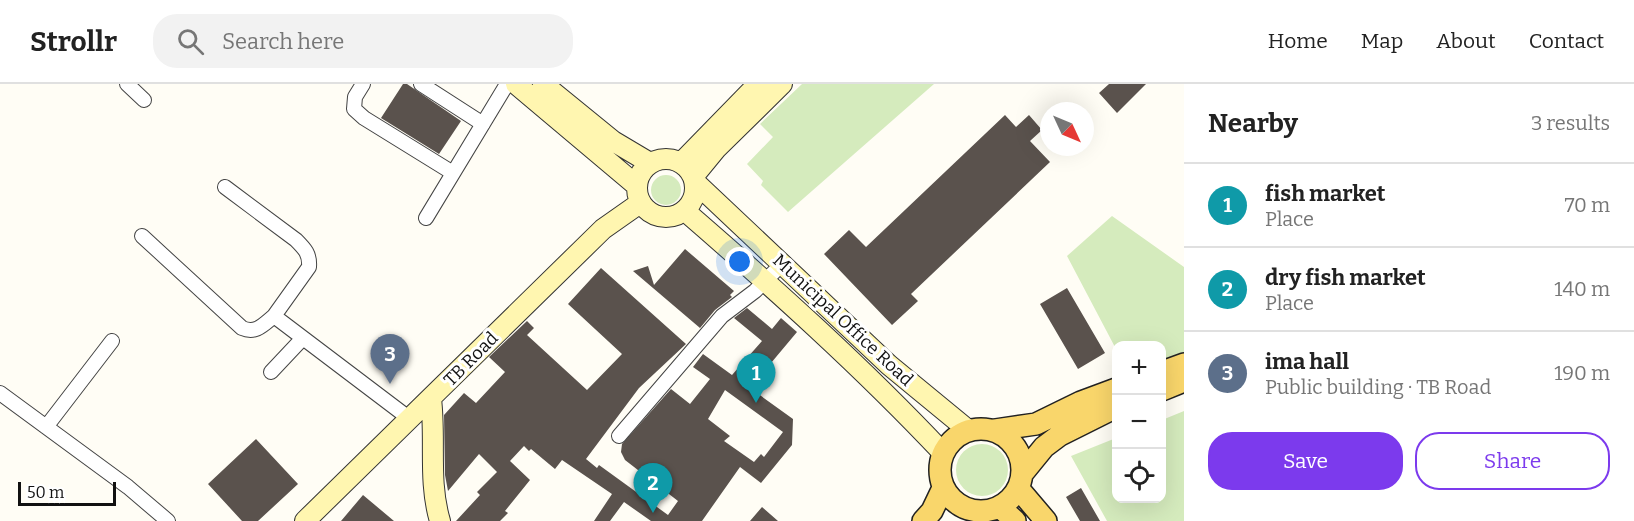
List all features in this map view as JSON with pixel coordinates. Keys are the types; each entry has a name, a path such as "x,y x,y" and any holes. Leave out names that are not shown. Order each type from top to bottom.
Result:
{"main road":[{"path":"516,84 638,194 654,216 663,218 673,217 685,211 694,198 690,174 758,84"},
{"path":"543,84 613,141 650,163"},
{"path":"690,174 782,84"},
{"path":"638,194 639,177 650,163 665,159 690,174"},
{"name":"Municipal Office Road","path":"690,174 889,365 968,430"},
{"name":"TB Road","path":"305,521 638,194"},
{"path":"685,211 873,381 944,453"},
{"path":"1166,370 1184,364"},
{"path":"1166,388 1184,381"},
{"path":"1112,390 1036,424 995,430 982,428 968,430 956,436 947,446 940,466 944,488 951,499 962,507 975,511 988,511 1000,507 1014,495 1020,481 1044,447 1060,435 1112,409"},
{"path":"431,399 434,422 435,504 440,521"},
{"path":"995,430 1017,447 1022,460 1020,481 1046,521"},
{"path":"924,521 944,488"},
{"path":"1000,507 1016,521"},
{"path":"952,521 975,511"}],"street":[{"path":"127,84 144,100"},
{"path":"363,84 355,97 354,108 364,118 453,173"},
{"path":"422,84 483,124"},
{"path":"426,218 507,84"},
{"path":"142,236 242,328 250,331 257,329 274,316 309,267 309,257 306,249 296,240 225,187"},
{"path":"619,436 722,316 755,291 782,264"},
{"path":"274,316 410,419"},
{"path":"271,372 303,338"},
{"path":"46,427 112,341"},
{"path":"0,393 128,487 168,521"}],"green space":[{"path":"802,84 934,84 788,212 761,185 763,181 747,164 773,137 760,124"},
{"path":"666,175 677,179 681,190 677,201 666,205 655,201 651,190 655,179"},
{"path":"1112,216 1184,267 1184,352 1166,359 1166,341 1112,341 1067,256"},
{"path":"1184,411 1184,521 1107,521 1071,456 1112,440 1112,503 1166,503 1166,418"},
{"path":"977,444 987,444 1001,451 1008,470 1001,489 987,496 977,496 967,492 960,485 956,475 956,465 960,455 967,448"}],"building":[{"path":"403,84 407,84 461,121 439,154 381,118"},
{"path":"1109,84 1146,84 1117,113 1099,93"},
{"path":"1005,115 1016,127 1029,115 1040,128 1040,132 1030,141 1040,152 1040,156 1044,156 1050,162 911,294 918,301 892,325 824,254 849,230 866,247"},
{"path":"685,249 734,291 730,295 732,297 715,310 700,328 633,271 648,266 654,285"},
{"path":"601,268 686,344 639,388 586,459 597,468 599,465 668,515 678,501 625,460 621,452 622,444 671,389 690,404 710,379 693,367 703,354 732,375 762,341 734,318 747,308 772,329 781,318 797,332 750,388 793,419 792,445 761,483 740,467 702,521 651,521 624,502 610,521 594,521 612,494 562,460 555,469 524,446 510,461 530,480 505,511 508,513 500,521 456,521 480,495 477,492 497,472 479,454 448,491 445,475 444,415 464,393 476,403 505,372 489,357 527,321 534,328 527,335 587,390 622,354 568,304","holes":["725,390 783,432 764,457 761,454 754,462 724,441 730,436 708,419"]},
{"path":"1067,288 1105,353 1078,369 1040,304"},
{"path":"256,439 298,484 258,521 242,521 208,484"},
{"path":"1081,488 1100,521 1080,521 1066,497"},
{"path":"363,495 394,521 341,521"},
{"path":"762,507 778,521 750,521"}],"place":[{"name":"ima hall","path":"390,384"},
{"name":"fish market","path":"756,403"},
{"name":"dry fish market","path":"653,513"}]}
